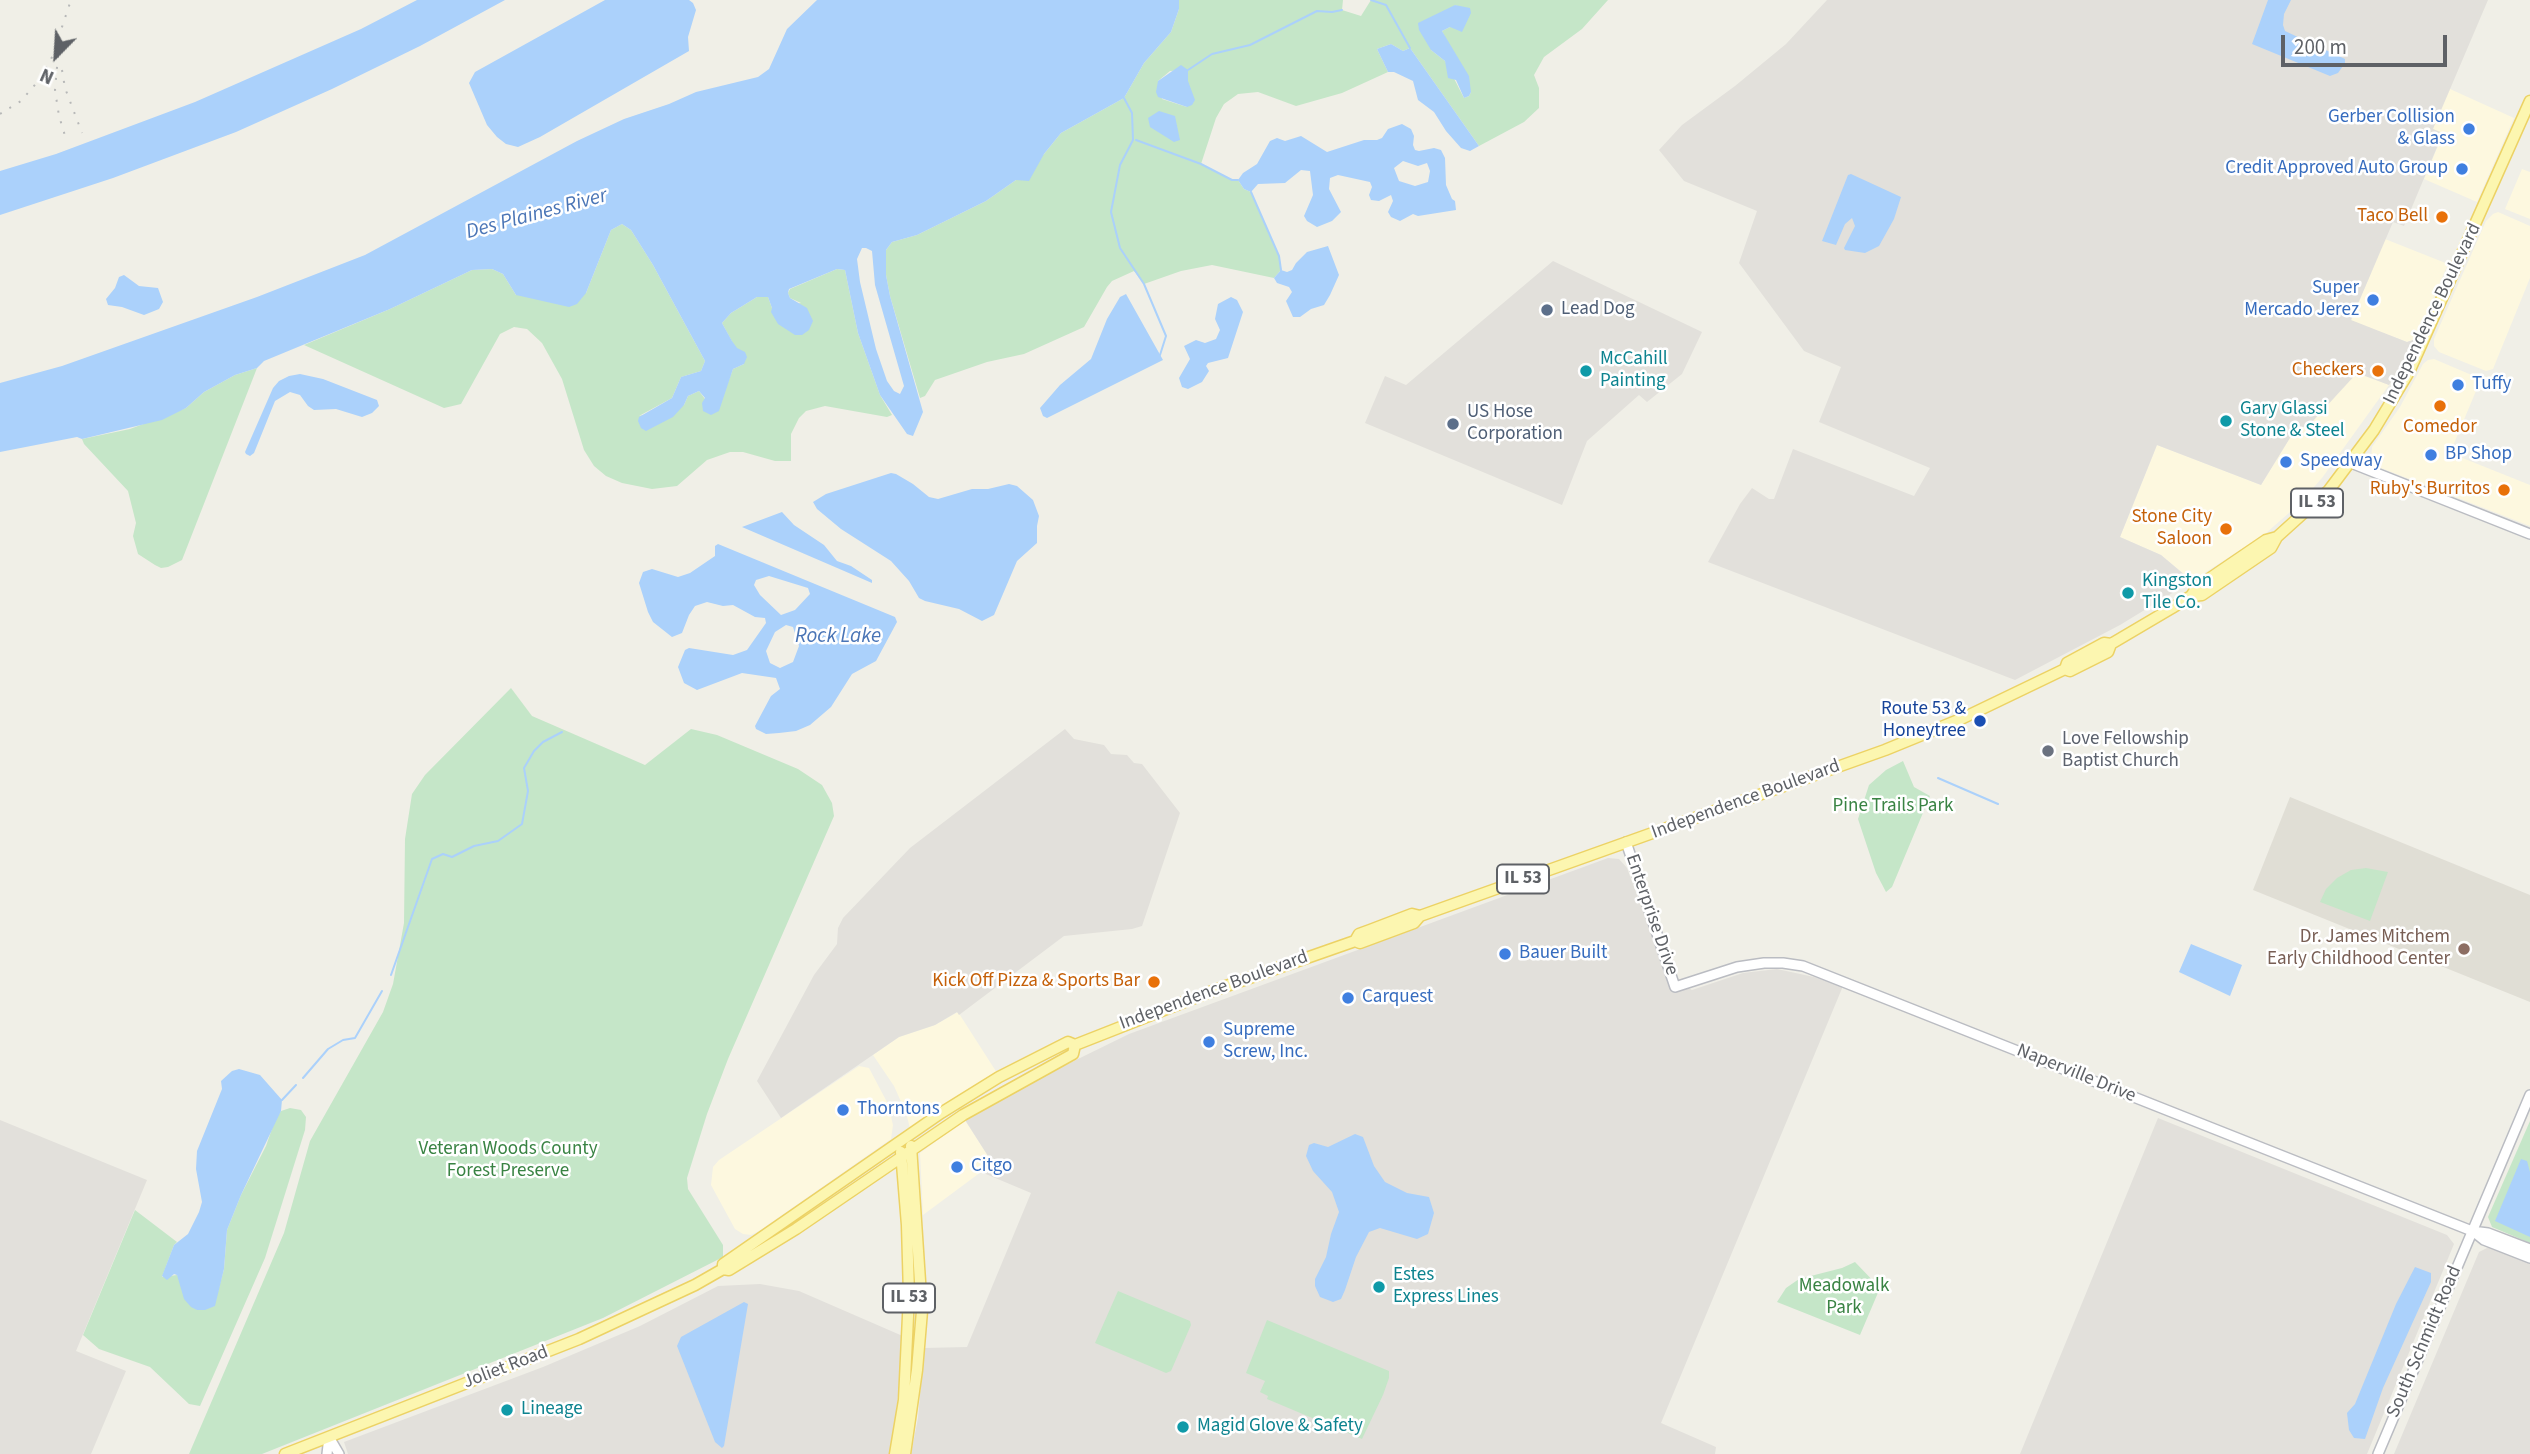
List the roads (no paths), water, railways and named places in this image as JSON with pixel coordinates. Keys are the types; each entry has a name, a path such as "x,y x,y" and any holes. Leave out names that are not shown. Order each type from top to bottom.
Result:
{"main road":[{"name":"Independence Boulevard","path":"900,1141 970,1095 1068,1042 1075,1045 1169,1007 1355,941 1360,943 1414,923 1420,916 1896,746 1961,719 2065,669 2067,663 2104,643 2111,644 2191,596 2197,587 2266,540 2277,537 2314,506 2351,463 2409,372 2530,101"},
{"name":"Independence Boulevard","path":"912,1150 989,1100 1073,1054 1075,1045"},
{"name":"IL 53","path":"905,1454 918,1370 922,1311 910,1135"},
{"name":"IL 53","path":"895,1454 904,1400 909,1296 900,1141"},
{"name":"Joliet Road","path":"723,1269 723,1264 900,1141"},
{"name":"Joliet Road","path":"285,1454 579,1339 695,1285 723,1269 729,1270 768,1247 912,1150"}],"street":[{"path":"2351,463 2530,534"},
{"name":"Enterprise Drive","path":"1626,842 1675,987"},
{"name":"Naperville Drive","path":"1675,987 1737,967 1783,962 1803,966 2472,1231"},
{"name":"South Schmidt Road","path":"2378,1454 2530,1095"},
{"path":"2472,1231 2488,1233 2530,1249"},
{"path":"2472,1231 2484,1240 2530,1258"},
{"path":"327,1454 329,1437"},
{"path":"329,1437 339,1454"}],"water":[{"path":"417,0 505,0 420,46 236,132 113,178 0,215 0,171 56,154 195,102 361,29"},
{"path":"605,0 689,0 696,10 688,37 689,51 540,137 518,147 506,144 487,125 469,83 475,72"},
{"name":"Des Plaines River","path":"817,0 1179,0 1179,9 1171,32 1144,63 1124,98 1061,133 1044,154 1029,181 1016,180 986,201 917,235 892,242 886,250 886,275 890,296 923,412 913,436 907,434 880,395 858,333 845,270 837,269 789,289 790,298 807,308 813,321 809,330 802,335 795,335 778,324 771,312 768,297 757,297 731,313 722,323 737,348 745,352 747,357 744,364 733,369 719,411 711,415 703,411 702,403 705,398 699,391 688,396 673,417 646,431 641,428 639,417 672,398 681,377 701,371 705,361 653,265 631,230 622,224 611,230 586,293 577,304 569,307 516,295 503,274 492,269 472,270 390,309 264,361 257,368 235,375 204,392 186,408 162,420 82,439 77,437 0,452 0,383 62,366 257,297 365,255 577,141 624,119 696,92 758,77 769,69 787,29","holes":["862,248 872,251 875,285 904,386 900,394 894,391 887,381 876,349 860,282 857,259"]},
{"path":"2268,0 2291,0 2284,14 2285,31 2345,59 2338,73 2330,76 2252,44"},
{"path":"1455,5 1470,8 1471,13 1462,32 1450,27 1442,31 1469,76 1471,92 1464,98 1456,80 1448,78 1445,61 1431,50 1419,30 1418,23"},
{"path":"1391,44 1403,51 1410,48 1479,146 1470,151 1461,148 1434,112 1418,100 1413,81 1388,72 1377,49"},
{"path":"1181,65 1188,70 1188,81 1195,100 1187,107 1158,97 1156,92 1158,81"},
{"path":"1159,111 1175,116 1180,140 1174,142 1150,127 1148,118"},
{"path":"1402,124 1411,129 1415,150 1441,150 1445,158 1446,185 1455,201 1456,210 1418,216 1413,214 1400,221 1391,217 1388,212 1393,201 1391,195 1379,201 1371,200 1370,182 1338,175 1330,178 1329,189 1341,212 1332,221 1317,227 1304,216 1313,195 1310,171 1301,170 1285,183 1258,184 1251,192 1244,189 1238,180 1243,173 1257,164 1270,141 1277,138 1285,141 1301,136 1327,152 1364,140 1377,140 1382,138 1388,129","holes":["1403,161 1418,166 1427,163 1430,171 1428,182 1415,186 1399,181 1394,168"]},
{"path":"1848,175 1901,197 1894,219 1879,246 1865,253 1844,248 1855,226 1852,218 1845,224 1836,245 1822,241"},
{"path":"1328,246 1339,275 1330,295 1324,305 1311,309 1300,317 1293,317 1286,301 1292,292 1289,287 1277,283 1274,278 1281,270 1292,270 1307,252"},
{"path":"124,275 139,286 158,288 163,302 159,309 144,315 108,305 106,299 115,288 119,277"},
{"path":"1126,294 1163,360 1047,418 1043,416 1040,408 1060,385 1091,359 1107,319 1120,297"},
{"path":"1231,297 1237,300 1243,312 1228,358 1208,363 1206,366 1209,371 1202,382 1188,389 1182,387 1179,378 1190,359 1184,346 1196,340 1205,343 1216,339 1220,330 1215,319 1218,304"},
{"path":"300,374 323,379 377,400 379,406 362,417 336,409 314,410 300,395 290,392 275,401 254,453 250,456 246,454 273,388 279,381"},
{"path":"891,473 913,484 929,497 938,499 972,489 988,489 1009,484 1017,486 1033,500 1039,516 1037,543 1017,561 994,615 982,621 959,609 919,598 909,581 891,561 841,529 817,509 813,502 826,494"},
{"path":"782,512 794,525 824,545 837,561 851,566 872,580 872,583 742,527"},
{"name":"Rock Lake","path":"718,544 895,617 897,622 876,661 852,674 831,707 810,725 796,731 766,734 756,729 755,726 771,696 780,689 776,678 742,673 697,690 684,683 678,667 685,650 689,648 733,655 747,650 766,623 765,618 755,617 733,605 723,606 707,602 695,606 682,633 672,637 653,622 639,583 643,572 652,569 678,577 690,573 715,556 715,546","holes":["769,576 808,588 810,594 795,610 781,615 760,595 754,585 756,580","786,625 793,627 799,646 793,662 780,668 770,663 766,651 775,632"]},
{"path":"2191,944 2242,965 2230,996 2179,972"},
{"path":"239,1069 260,1075 282,1100 281,1111 227,1230 224,1269 215,1306 197,1310 184,1299 177,1275 174,1274 167,1280 162,1276 174,1245 188,1234 199,1212 202,1202 196,1169 197,1151 222,1089 221,1081 232,1071"},
{"path":"1355,1134 1363,1137 1374,1166 1385,1182 1407,1193 1429,1197 1434,1213 1428,1234 1417,1239 1380,1228 1369,1232 1356,1257 1341,1299 1333,1302 1320,1297 1315,1279 1326,1257 1339,1212 1332,1192 1313,1171 1306,1156 1309,1145 1314,1143 1328,1147"},
{"path":"2521,1159 2527,1161 2530,1172 2530,1237 2495,1221"},
{"path":"2415,1267 2431,1273 2431,1282 2383,1388 2365,1439 2354,1438 2349,1430 2347,1413 2355,1404 2396,1304"},
{"path":"744,1302 748,1304 722,1448 715,1442 677,1346 681,1337"}],"waterway":[{"path":"1371,0 1386,5 1410,48"},
{"path":"1188,70 1212,54 1250,45 1317,11 1342,10"},
{"path":"1124,98 1132,113 1133,140 1120,165 1111,212 1120,248 1144,284 1166,336 1160,355"},
{"path":"1136,140 1201,164 1232,180 1238,180"},
{"path":"1251,192 1279,256 1281,270"},
{"path":"391,975 432,859 443,854 452,857 474,846 498,841 522,824 528,791 524,768 543,742 562,732"},
{"path":"1938,778 1998,804"},
{"path":"303,1078 328,1049 343,1040 355,1038 382,991"},
{"path":"282,1100 296,1085"}],"railway":[{"path":"0,114 21,101 40,79 52,57 71,0"},
{"path":"58,56 55,90 66,139"},
{"path":"62,70 65,88 82,133"}],"place":[{"name":"Gerber Collision & Glass","path":"2469,129"},
{"name":"Credit Approved Auto Group","path":"2462,169"},
{"name":"Taco Bell","path":"2442,217"},
{"name":"Super Mercado Jerez","path":"2373,300"},
{"name":"Lead Dog","path":"1547,310"},
{"name":"McCahill Painting","path":"1586,371"},
{"name":"Checkers","path":"2378,371"},
{"name":"Tuffy","path":"2458,385"},
{"name":"Comedor","path":"2440,406"},
{"name":"Gary Glassi Stone & Steel","path":"2226,421"},
{"name":"US Hose Corporation","path":"1453,424"},
{"name":"BP Shop","path":"2431,455"},
{"name":"Speedway","path":"2286,462"},
{"name":"Ruby's Burritos","path":"2504,490"},
{"name":"Stone City Saloon","path":"2226,529"},
{"name":"Kingston Tile Co.","path":"2128,593"},
{"name":"Route 53 & Honeytree","path":"1980,721"},
{"name":"Love Fellowship Baptist Church","path":"2048,751"},
{"name":"Dr. James Mitchem Early Childhood Center","path":"2464,949"},
{"name":"Bauer Built","path":"1505,954"},
{"name":"Kick Off Pizza & Sports Bar","path":"1154,982"},
{"name":"Carquest","path":"1348,998"},
{"name":"Supreme Screw, Inc.","path":"1209,1042"},
{"name":"Thorntons","path":"843,1110"},
{"name":"Citgo","path":"957,1167"},
{"name":"Estes Express Lines","path":"1379,1287"},
{"name":"Lineage","path":"507,1410"},
{"name":"Magid Glove & Safety","path":"1183,1427"}],"park label":[{"name":"Pine Trails Park","path":"1893,807"},
{"name":"Veteran Woods County Forest Preserve","path":"508,1161"},
{"name":"Meadowalk Park","path":"1844,1298"}]}
